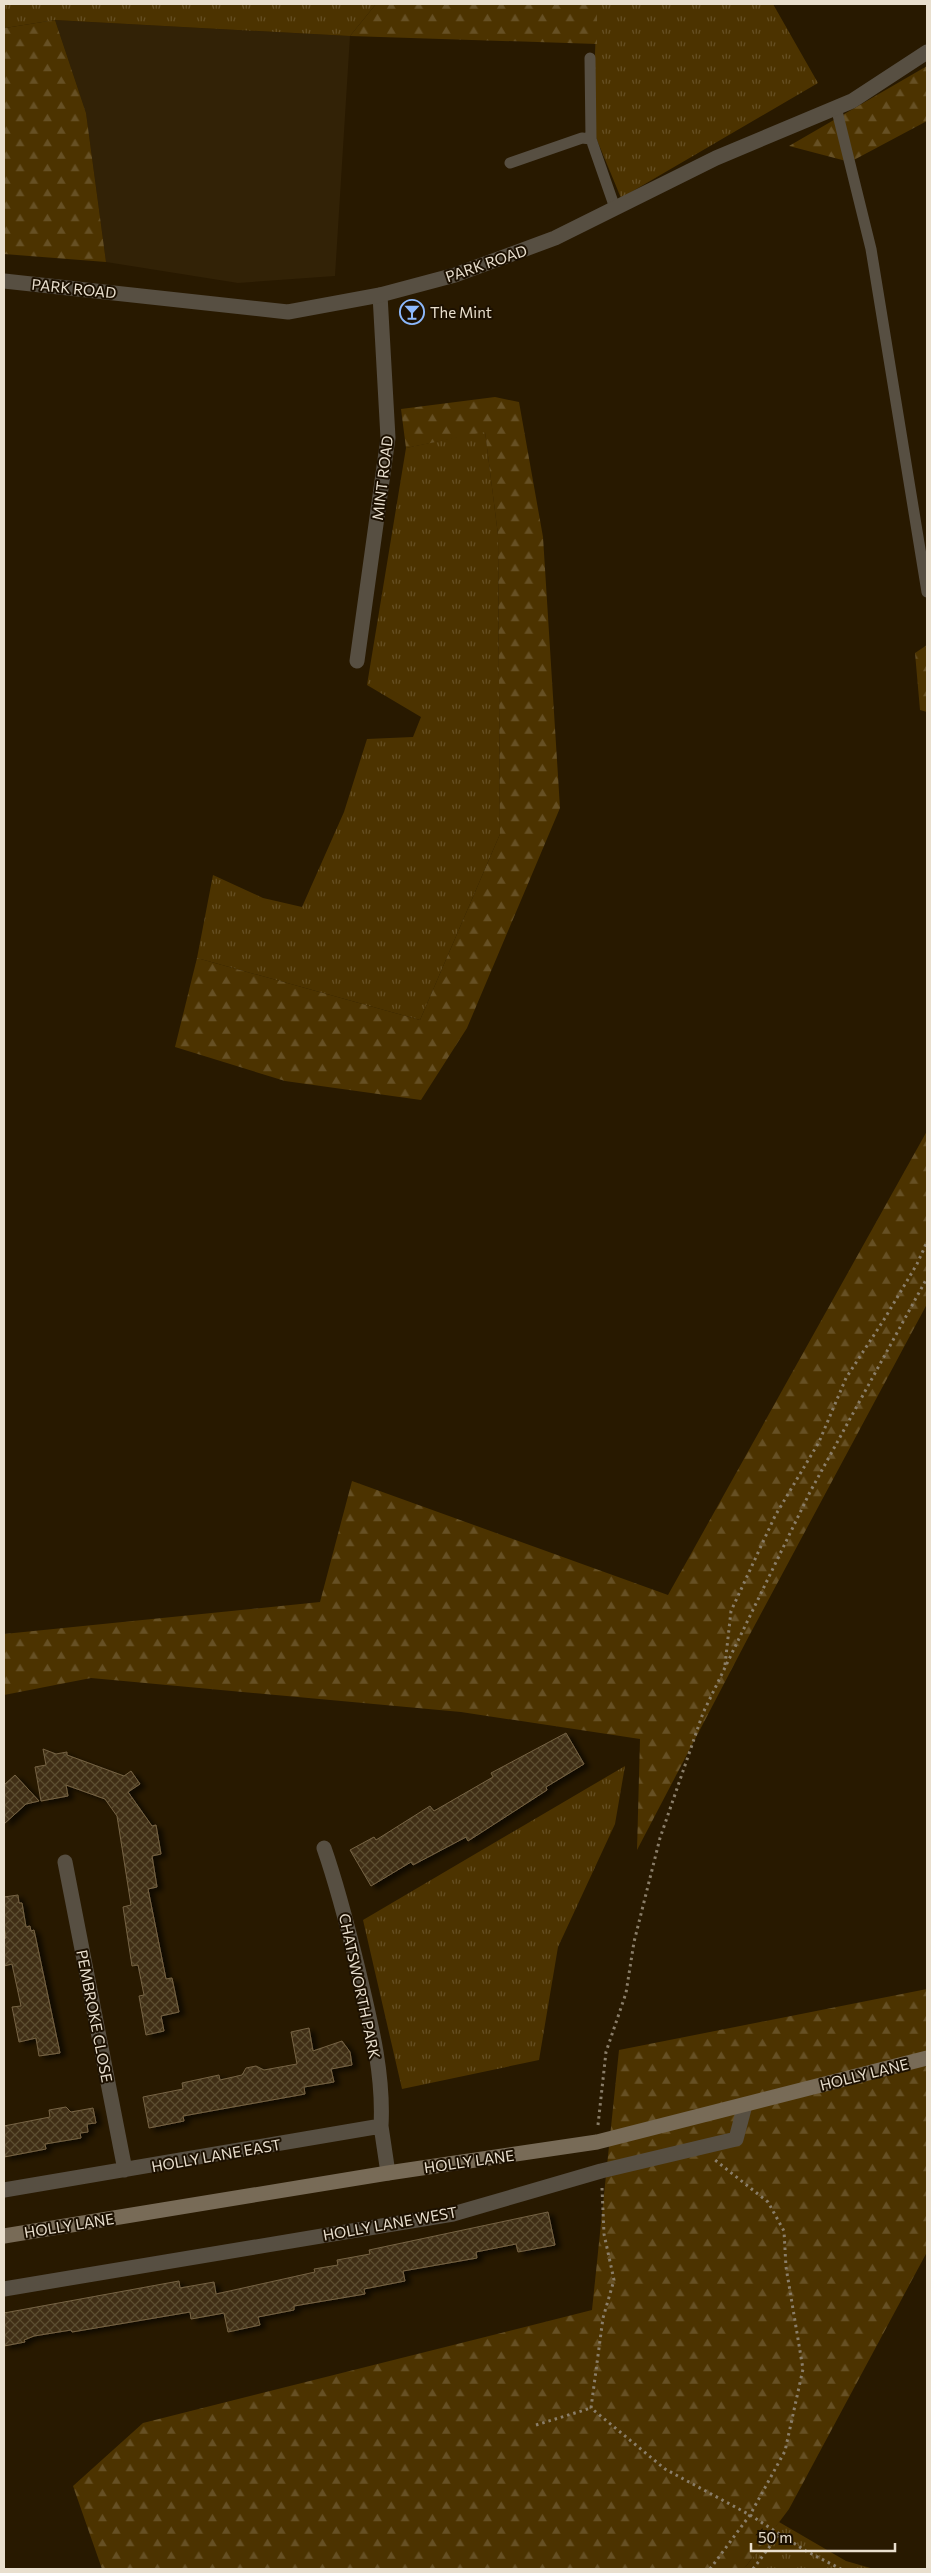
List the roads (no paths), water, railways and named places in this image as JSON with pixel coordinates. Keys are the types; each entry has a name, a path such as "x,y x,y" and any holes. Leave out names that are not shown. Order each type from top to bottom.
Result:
{"main road":[{"name":"HOLLY LANE","path":"4,2236 388,2173 597,2142 927,2058"}],"street":[{"name":"PARK ROAD","path":"4,281 288,312 380,295 456,275 555,238 716,158 852,101 927,52"},
{"name":"MINT ROAD","path":"357,661 388,438 380,295"},
{"name":"CHATSWORTH PARK","path":"324,1848 338,1888 366,1999 382,2094 381,2126"},
{"name":"PEMBROKE CLOSE","path":"66,1862 125,2170"},
{"name":"HOLLY LANE WEST","path":"4,2289 453,2214 601,2171 701,2149 736,2139 745,2104"},
{"name":"HOLLY LANE EAST","path":"4,2190 381,2126"},
{"path":"381,2126 388,2173"}],"lane":[{"path":"590,58 591,140 615,208"},
{"path":"836,108 871,249 927,592"},
{"path":"510,164 582,138 591,140"}],"place":[{"name":"The Mint","path":"412,312"}]}
